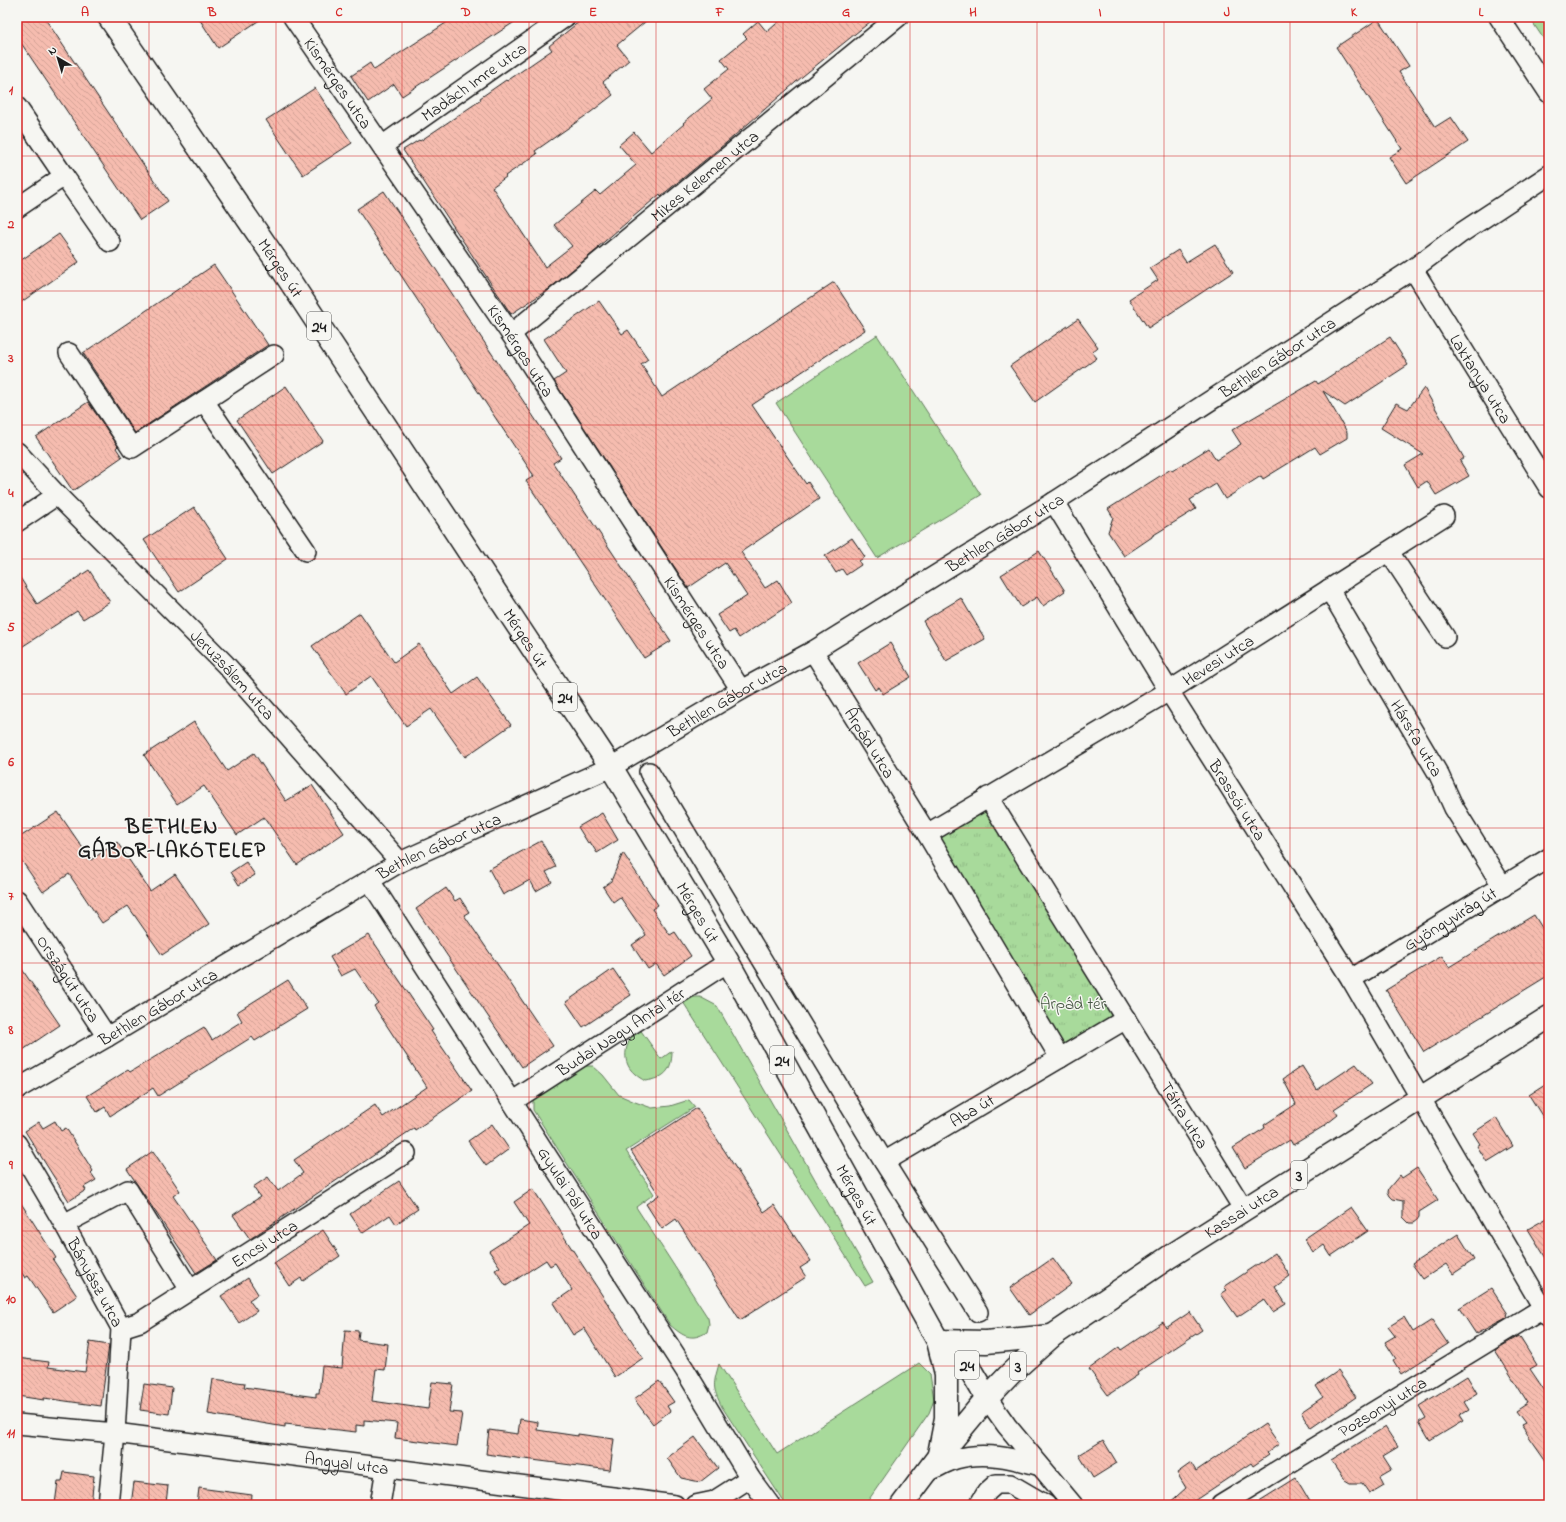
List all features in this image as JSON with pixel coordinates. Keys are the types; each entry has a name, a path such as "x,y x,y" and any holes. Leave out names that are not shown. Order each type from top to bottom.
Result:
{"main road":[{"name":"Mérges út","path":"109,17 276,260 611,767 728,962 938,1341 965,1361 987,1398"},
{"name":"Kassai utca","path":"987,1398 1012,1371 1052,1336 1169,1257 1549,1017"},
{"path":"933,1464 946,1418 946,1374 938,1341 986,1342 1052,1336"},
{"name":"3","path":"902,1505 933,1464 987,1398"}],"street":[{"name":"Kismérges utca","path":"293,17 511,334 741,690"},
{"name":"Madách Imre utca","path":"382,146 565,17"},
{"name":"Mikes Kelemen utca","path":"511,334 898,17"},
{"path":"1498,17 1549,93"},
{"path":"17,107 110,242"},
{"name":"Bethlen Gábor utca","path":"17,1089 400,862 611,767 741,690 812,651 1054,502 1413,269 1461,233 1549,175"},
{"path":"17,208 64,176"},
{"name":"Laktanya utca","path":"1413,269 1549,488"},
{"path":"69,353 132,448 274,355"},
{"path":"204,401 306,551"},
{"name":"Jeruzsálem utca","path":"17,452 57,495 225,664 400,862"},
{"path":"17,522 57,495"},
{"name":"Brassói utca","path":"1054,502 1168,691 1350,979 1546,1313"},
{"name":"Hevesi utca","path":"988,797 1168,691 1444,516"},
{"path":"1389,552 1445,637"},
{"name":"Hársfa utca","path":"1329,589 1439,775 1454,808 1503,886"},
{"name":"Árpád utca","path":"812,651 927,834"},
{"name":"Mérges út","path":"649,772 884,1162 978,1312"},
{"path":"988,797 1126,1019 1060,1058 927,834 988,797"},
{"name":"Gyöngyvirág út","path":"1350,979 1549,858"},
{"name":"Gyulai Pál utca","path":"370,881 513,1100 685,1370 750,1478 770,1505"},
{"name":"Országút utca","path":"17,900 107,1037"},
{"name":"Budai Nagy Antal tér","path":"513,1100 728,962"},
{"name":"Tátra utca","path":"1126,1019 1244,1210"},
{"name":"Aba út","path":"884,1162 1060,1058"},
{"name":"Bányász utca","path":"17,1144 64,1224 121,1328 116,1433 108,1505"},
{"name":"Encsi utca","path":"121,1328 140,1322 406,1154"},
{"path":"64,1224 128,1190 190,1290"},
{"name":"Pozsonyi utca","path":"1221,1505 1546,1313"},
{"path":"987,1398 1040,1466 1073,1505"},
{"name":"Angyal utca","path":"17,1424 116,1433 675,1505"},
{"path":"933,1464 982,1455 1004,1456 1040,1466"},
{"path":"380,1505 386,1468"},
{"path":"695,1505 714,1501 750,1478"},
{"path":"979,1505 987,1492 996,1484 1010,1484 1046,1505"}],"green space":[{"path":"1529,17 1549,17 1549,47"},
{"path":"877,335 981,495 877,558 776,403"},
{"name":"Árpád tér","path":"987,801 1121,1017 1062,1050 932,835"},
{"path":"691,997 700,997 717,1006 873,1282 865,1286 683,1002"},
{"path":"639,1028 661,1059 672,1051 672,1058 666,1073 652,1080 645,1081 636,1075 627,1063 626,1050 628,1044 634,1033"},
{"path":"580,1066 593,1066 603,1075 619,1095 635,1102 652,1108 670,1106 689,1100 695,1107 626,1151 654,1194 636,1207 708,1318 709,1324 707,1332 701,1335 692,1337 683,1335 670,1325 533,1110 533,1100 544,1087"},
{"path":"919,1363 930,1374 934,1400 929,1413 865,1505 786,1505 722,1407 716,1395 714,1386 719,1364 777,1454"}],"building":[{"path":"17,17 44,17 168,201 140,220 17,37"},
{"path":"198,17 264,17 218,48"},
{"path":"455,17 522,17 402,96 394,84 368,102 351,76 370,63 374,70"},
{"path":"585,17 651,17 617,45 629,60 603,82 613,95 535,151 537,154 492,187 545,267 572,246 554,225 596,191 600,195 636,165 619,145 634,132 651,152 684,124 683,123 712,99 704,89 729,69 721,59 747,38 743,34 758,21 767,32 784,17 876,17 803,76 726,143 661,196 660,194 598,247 599,248 549,289 511,314 403,150 419,140 420,141 481,100 480,98 506,80 507,81 552,50 549,46"},
{"path":"1378,19 1409,66 1399,72 1435,127 1451,117 1468,142 1406,183 1389,157 1402,149 1336,47"},
{"path":"315,88 352,143 303,175 266,120"},
{"path":"384,191 561,458 553,463 671,641 644,658 526,481 534,476 357,209"},
{"path":"59,234 79,262 17,305 17,263"},
{"path":"1215,244 1233,272 1148,328 1129,299 1158,280 1150,268 1178,250 1186,262"},
{"path":"214,265 268,345 135,433 83,353"},
{"path":"834,282 865,330 752,405 806,484 808,482 819,499 741,552 765,588 778,580 792,603 739,638 734,630 729,633 717,615 747,596 725,563 688,588 554,381 566,373 544,339 599,301 622,334 628,330 648,359 641,364 662,397"},
{"path":"1078,319 1098,347 1092,352 1097,358 1035,402 1010,366"},
{"path":"1390,337 1408,365 1345,406 1323,391 1347,432 1347,438 1320,454 1315,447 1263,479 1261,476 1225,499 1216,484 1190,500 1196,509 1152,536 1124,556 1108,532 1113,517 1108,509 1171,469 1172,471 1209,448 1216,460 1241,444 1232,430 1316,381 1318,384"},
{"path":"286,386 323,441 273,474 237,420"},
{"path":"1424,388 1464,458 1460,461 1469,476 1436,495 1427,481 1418,487 1405,465 1423,454 1381,428 1396,403 1408,409"},
{"path":"88,402 118,446 116,448 122,457 73,491 36,437"},
{"path":"194,507 228,559 179,592 144,540"},
{"path":"852,538 865,557 859,561 861,565 846,575 842,569 836,573 825,556"},
{"path":"1039,551 1065,591 1043,606 1037,597 1021,607 1001,575"},
{"path":"89,570 110,602 83,619 77,611 17,650 17,573 37,604"},
{"path":"961,598 985,639 946,661 923,621"},
{"path":"360,613 394,662 419,644 453,694 477,677 511,725 465,757 431,709 406,726 371,676 346,694 312,646"},
{"path":"890,643 911,677 883,694 879,687 875,690 858,663"},
{"path":"194,722 227,771 254,753 286,801 312,785 344,833 297,865 264,817 237,835 204,786 177,804 144,755"},
{"path":"58,812 91,860 117,842 150,891 175,874 209,924 162,955 128,906 102,923 69,874 43,892 17,854 17,839"},
{"path":"602,813 618,840 597,853 590,842 588,843 578,827"},
{"path":"541,841 556,867 546,872 552,882 536,891 530,880 503,895 489,869"},
{"path":"623,853 658,905 652,909 670,935 675,932 691,956 664,975 656,964 648,969 632,945 646,935 620,897 613,902 603,887 611,881"},
{"path":"246,862 255,875 239,885 231,872"},
{"path":"446,888 455,901 460,898 469,912 464,915 553,1046 522,1067 416,909"},
{"path":"1534,915 1549,939 1549,975 1424,1052 1386,990 1442,956 1449,967"},
{"path":"369,935 472,1091 415,1130 414,1128 250,1239 233,1215 260,1197 253,1187 268,1177 278,1191 303,1173 294,1160 375,1105 383,1117 427,1087 374,1006 378,1003 355,969 341,976 330,957"},
{"path":"17,962 60,1025 17,1054"},
{"path":"613,969 631,995 583,1027 566,1002"},
{"path":"288,980 307,1009 255,1041 252,1037 158,1096 153,1088 110,1116 105,1107 97,1112 87,1096 128,1070 130,1072 204,1027 212,1040 242,1021 237,1012"},
{"path":"1356,1064 1372,1084 1334,1109 1338,1115 1324,1126 1293,1145 1290,1140 1245,1168 1233,1148 1265,1128 1264,1125 1296,1104 1283,1079 1302,1066 1317,1090"},
{"path":"1549,1082 1549,1127 1529,1095"},
{"path":"697,1108 764,1212 774,1205 811,1261 800,1268 806,1277 740,1320 676,1219 662,1229 646,1204 659,1195 631,1151"},
{"path":"1496,1118 1513,1146 1487,1162 1477,1146 1480,1144 1473,1133"},
{"path":"55,1121 61,1131 66,1128 93,1171 91,1173 96,1180 84,1187 86,1190 69,1201 25,1131 39,1122 43,1128"},
{"path":"492,1124 509,1149 486,1166 468,1141"},
{"path":"153,1151 180,1191 173,1196 217,1260 196,1273 127,1169"},
{"path":"1417,1168 1438,1200 1419,1212 1419,1217 1417,1220 1413,1223 1409,1223 1403,1217 1403,1201 1393,1199 1388,1192 1389,1188 1400,1175 1402,1178"},
{"path":"399,1181 418,1209 396,1224 390,1215 363,1233 350,1214"},
{"path":"533,1189 643,1358 615,1377 584,1328 573,1335 553,1303 572,1290 555,1263 550,1266 546,1260 506,1286 495,1270 500,1267 489,1251 529,1225 514,1202"},
{"path":"17,1197 56,1258 53,1260 77,1296 53,1312 28,1276 25,1278 17,1265"},
{"path":"1351,1207 1368,1231 1331,1256 1324,1245 1313,1253 1304,1239"},
{"path":"1549,1217 1549,1263 1528,1229"},
{"path":"323,1230 340,1256 303,1281 301,1278 289,1286 274,1263"},
{"path":"1458,1234 1474,1260 1453,1274 1446,1264 1423,1279 1412,1264"},
{"path":"1275,1253 1290,1276 1275,1287 1286,1304 1273,1312 1264,1299 1237,1317 1221,1294 1227,1290 1224,1287"},
{"path":"1053,1258 1072,1284 1029,1315 1010,1288"},
{"path":"248,1278 258,1294 249,1300 257,1311 239,1323 221,1296"},
{"path":"1491,1288 1508,1314 1508,1317 1476,1334 1459,1308"},
{"path":"1190,1312 1202,1330 1137,1373 1138,1375 1108,1395 1089,1369 1119,1347 1121,1350 1163,1322 1166,1328"},
{"path":"1404,1317 1413,1332 1432,1320 1448,1344 1401,1374 1393,1361 1396,1359 1385,1342 1395,1336 1388,1327"},
{"path":"345,1330 359,1331 358,1340 388,1344 385,1370 376,1369 372,1401 428,1409 432,1382 453,1384 449,1412 462,1413 457,1446 395,1438 397,1423 364,1420 364,1426 356,1425 356,1432 285,1424 285,1427 208,1414 213,1379 245,1383 244,1387 316,1397 316,1393 319,1393 322,1366 342,1368"},
{"path":"1519,1336 1537,1365 1530,1369 1549,1397 1549,1465 1521,1425 1525,1423 1516,1411 1528,1403 1495,1350"},
{"path":"90,1342 109,1345 101,1406 44,1398 44,1400 17,1396 17,1358 49,1362 48,1367 85,1372"},
{"path":"1338,1371 1356,1397 1311,1428 1301,1412 1323,1397 1316,1386"},
{"path":"1467,1376 1477,1393 1464,1401 1469,1409 1459,1415 1463,1421 1430,1441 1419,1422 1426,1418 1419,1406"},
{"path":"659,1381 674,1402 667,1406 670,1411 653,1424 634,1399"},
{"path":"144,1384 172,1388 169,1414 140,1410"},
{"path":"520,1419 538,1422 537,1430 614,1439 610,1470 486,1454 489,1430 518,1434"},
{"path":"1265,1424 1279,1444 1267,1453 1269,1455 1253,1466 1251,1463 1188,1505 1167,1505 1186,1488 1177,1473 1191,1463 1196,1471"},
{"path":"1385,1427 1398,1447 1383,1456 1392,1470 1380,1477 1384,1485 1369,1494 1362,1484 1350,1484 1345,1481 1331,1460"},
{"path":"695,1437 718,1468 700,1482 681,1478 667,1458"},
{"path":"1103,1440 1117,1463 1093,1478 1079,1455"},
{"path":"64,1472 94,1476 91,1505 55,1504 58,1482 62,1482"},
{"path":"1296,1478 1312,1505 1253,1505"},
{"path":"134,1482 168,1486 166,1503 155,1501 154,1505 131,1505"},
{"path":"199,1488 252,1495 251,1505 197,1505"}],"district":[{"name":"BETHLEN GÁBOR-LAKÓTELEP","path":"172,838"}]}
